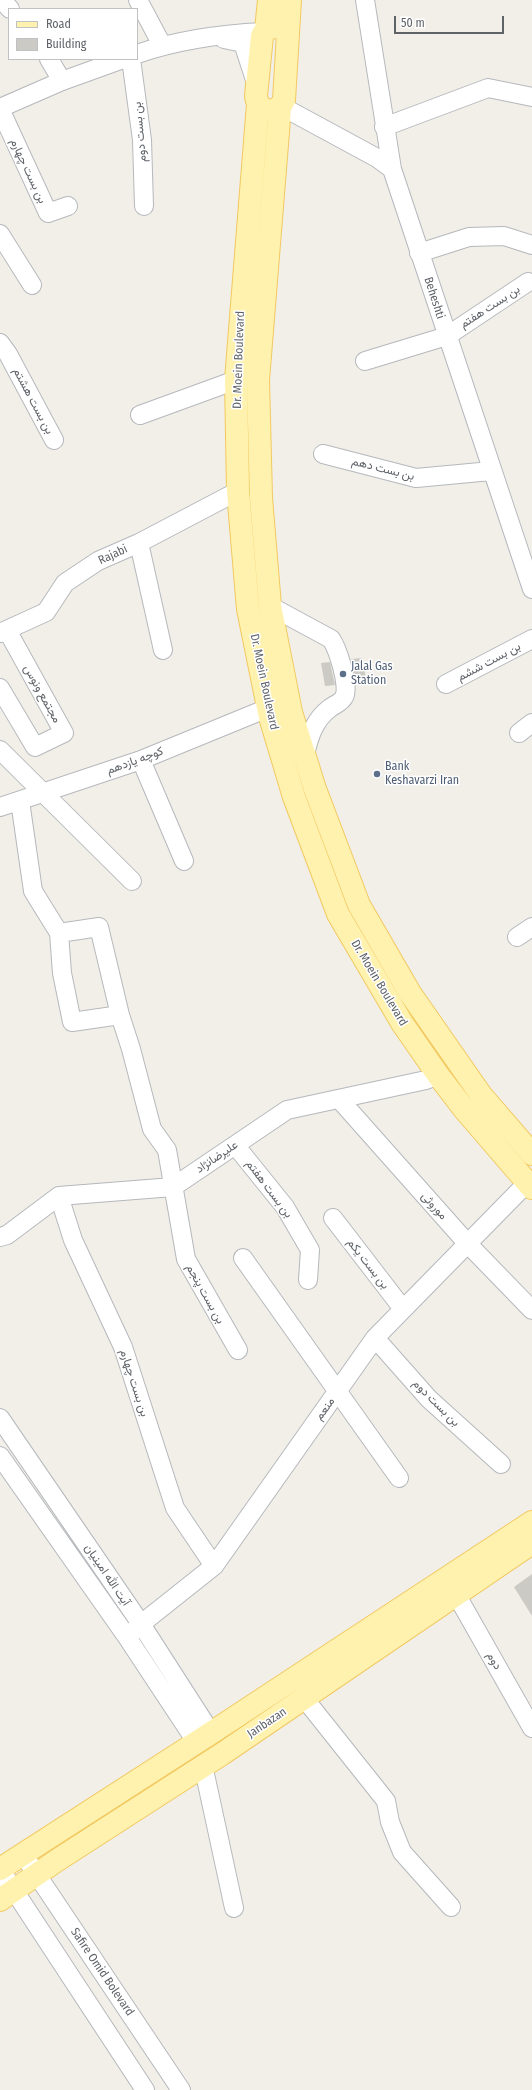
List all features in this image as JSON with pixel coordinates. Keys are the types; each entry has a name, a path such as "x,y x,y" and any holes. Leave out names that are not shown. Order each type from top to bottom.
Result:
{"main road":[{"path":"269,0 272,32"},
{"path":"272,32 290,0"},
{"name":"Dr. Moein Boulevard","path":"530,1185 438,1075 402,1022 338,914 294,796 268,708 248,609 238,491 236,380 262,36 272,32 288,49 284,100 281,106 258,380 261,498 270,606 291,712 315,790 358,904 410,993 481,1095 532,1154"},
{"path":"258,96 266,110 270,111 281,106"},
{"name":"Janbazan","path":"0,1869 204,1738 532,1522"},
{"name":"Janbazan","path":"7,1895 36,1874 304,1698 532,1543"}],"street":[{"path":"2,0 9,8"},
{"path":"138,0 162,45"},
{"name":"Beheshti","path":"365,0 384,127 392,169 445,335 491,471 526,552 532,589"},
{"path":"138,54 162,45 211,37 272,32"},
{"path":"211,37 244,43 258,96"},
{"path":"49,60 62,81"},
{"path":"0,109 62,81 120,60"},
{"name":"بن بست دوم","path":"131,60 142,140 144,206"},
{"path":"384,127 488,88 532,97"},
{"path":"281,106 377,158 392,169"},
{"name":"بن بست چهارم","path":"0,109 48,213 68,206"},
{"path":"0,234 32,285"},
{"path":"419,253 469,237 504,236 532,245"},
{"name":"بن بست هفتم‌","path":"365,361 445,335 528,282"},
{"name":"بن بست هشتم","path":"0,343 8,354 54,440"},
{"path":"140,415 236,380"},
{"name":"بن بست دهم","path":"323,454 416,478 491,471"},
{"name":"Rajabi","path":"4,632 46,612 65,583 98,561 139,543 238,491"},
{"path":"139,543 163,650"},
{"path":"270,606 331,640 336,647 343,674 346,692 344,699 329,709 316,721 309,736 305,756"},
{"name":"مجتمع ونوس","path":"0,688 34,747 64,733 4,632"},
{"name":"بن بست ششم","path":"446,684 532,639"},
{"name":"کوچه یازدهم","path":"0,807 141,760 268,708"},
{"path":"0,750 132,881"},
{"path":"141,760 184,862"},
{"path":"20,801 33,891 59,934 62,973 72,1022 120,1015"},
{"name":"بن بست پنجم","path":"59,934 99,927 120,1015 131,1049 152,1130 167,1150 186,1259 238,1350"},
{"path":"517,937 532,927"},
{"name":"علیرضانژاد","path":"59,1196 173,1187 287,1110 340,1100 426,1080 438,1075"},
{"name":"موروثی","path":"340,1100 467,1243 532,1310"},
{"name":"بن بست هفتم","path":"235,1145 285,1207 310,1250 308,1280"},
{"name":"منعم","path":"127,1637 141,1624 214,1566 375,1338 467,1243 530,1185"},
{"path":"0,1237 7,1235 59,1196"},
{"name":"بن بست چهارم","path":"59,1196 72,1240 123,1347 175,1508 214,1566"},
{"name":"بن بست یکم","path":"333,1218 403,1309"},
{"path":"242,1258 398,1478"},
{"name":"بن بست دوم","path":"375,1338 429,1399 501,1464"},
{"name":"آیت الله امینیان","path":"0,1418 141,1624 204,1738"},
{"name":"آیت الله امینیان","path":"0,1456 127,1637 204,1738"},
{"name":"دوم","path":"456,1594 532,1728"},
{"path":"304,1698 386,1801 390,1822 402,1852 451,1907"},
{"path":"202,1765 234,1908"},
{"name":"Safire Omid Bolevard","path":"23,1854 181,2090"},
{"path":"0,1869 7,1895 144,2090"}],"building":[{"path":"363,658 366,681 356,682 351,659"},
{"path":"330,662 335,685 325,686 321,663"},
{"path":"532,1574 532,1616 514,1587"}],"place":[{"name":"Jalal Gas Station","path":"343,674"},
{"name":"Bank Keshavarzi Iran","path":"377,774"}]}
